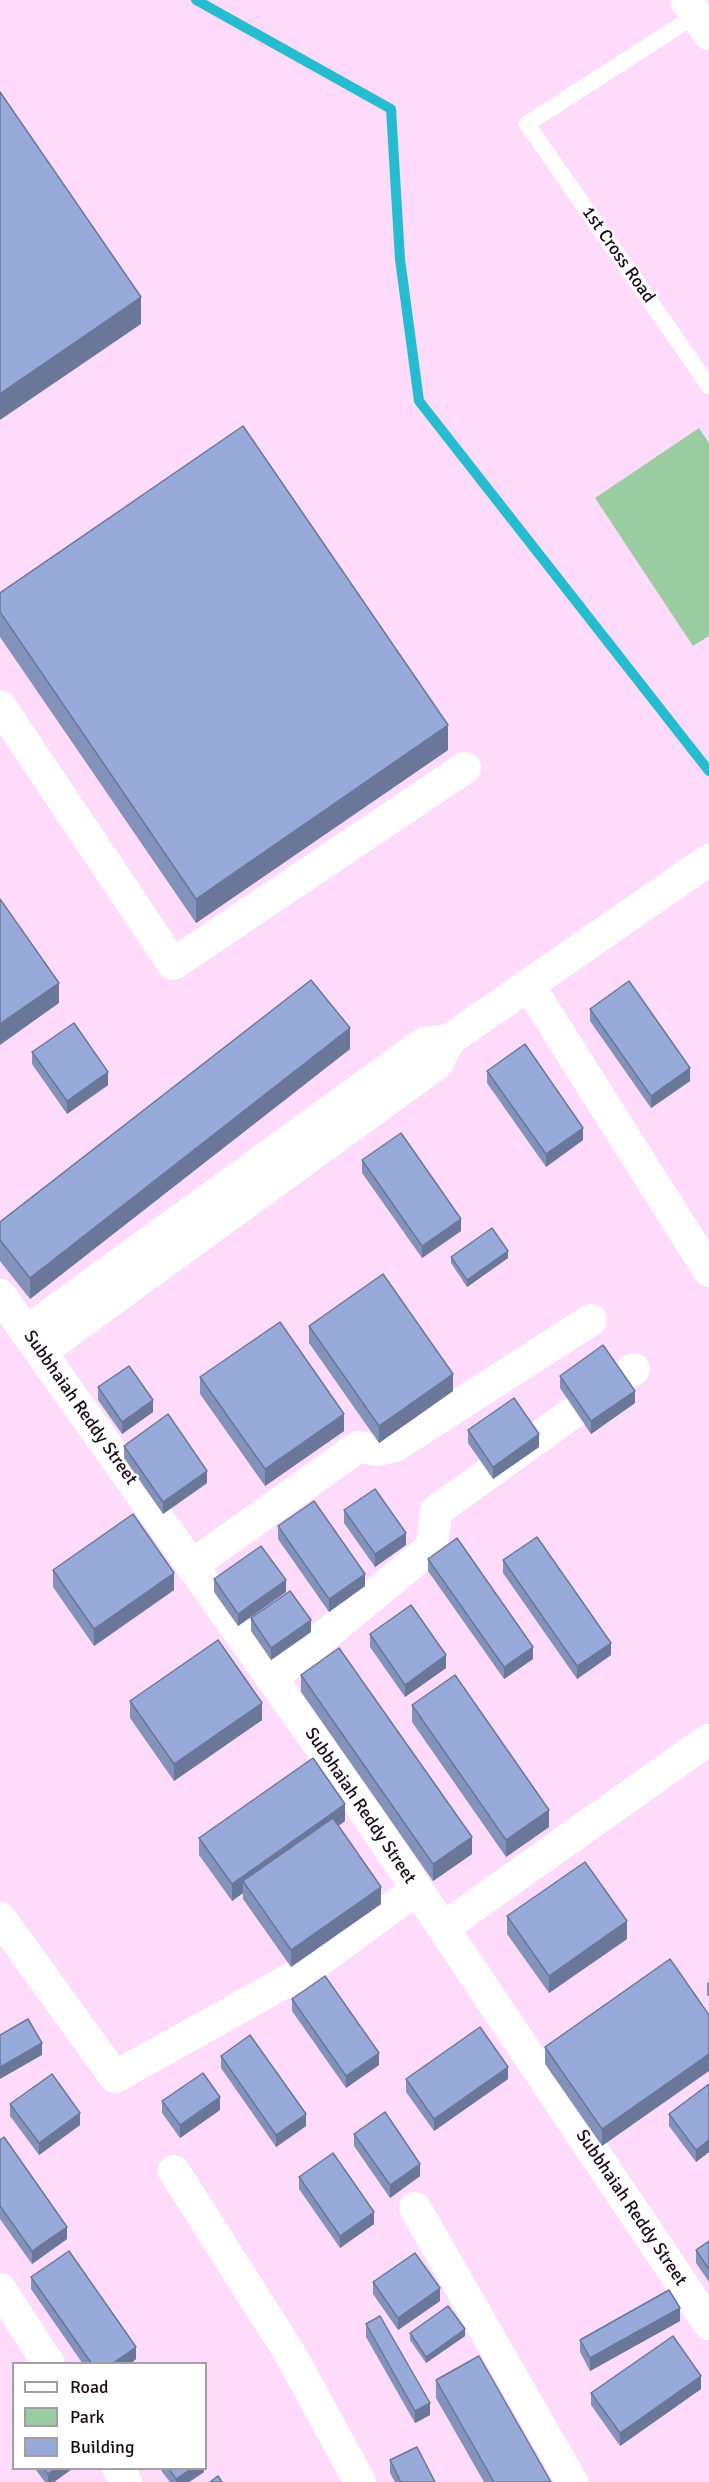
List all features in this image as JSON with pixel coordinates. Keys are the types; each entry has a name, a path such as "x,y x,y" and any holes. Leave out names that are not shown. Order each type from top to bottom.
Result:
{"street":[{"path":"0,706 173,964 465,768"},
{"path":"34,1341 438,1063 449,1040 709,860"},
{"path":"528,984 709,1271"},
{"name":"Subbhaiah Reddy Street","path":"0,1294 417,1889 709,2324"},
{"path":"191,1566 358,1448 378,1450 394,1446 591,1320"},
{"path":"272,1679 432,1547 436,1511 634,1369"},
{"path":"442,1928 708,1740"},
{"path":"0,1918 115,2077 305,1971 417,1889"},
{"path":"174,2171 289,2352 360,2482"},
{"path":"415,2208 572,2482"},
{"path":"0,2289 48,2362"}],"lane":[{"name":"1st Cross Road","path":"700,14 527,124 709,386"}],"green space":[{"path":"699,428 709,443 709,636 693,646 595,498"}],"building":[{"path":"0,92 141,297 0,394"},
{"path":"243,426 448,725 196,899 0,612 0,593"},
{"path":"0,899 59,983 0,1024"},
{"path":"311,980 350,1028 30,1278 0,1240 0,1222"},
{"path":"629,981 690,1068 651,1096 590,1009"},
{"path":"74,1023 108,1072 67,1101 32,1052"},
{"path":"525,1044 583,1128 546,1154 487,1071"},
{"path":"401,1133 461,1219 422,1246 362,1160"},
{"path":"492,1228 508,1251 467,1280 451,1257"},
{"path":"383,1274 453,1374 379,1426 309,1326"},
{"path":"280,1322 344,1414 265,1469 200,1377"},
{"path":"603,1345 635,1391 591,1421 560,1376"},
{"path":"129,1366 153,1400 122,1422 98,1387"},
{"path":"514,1398 539,1434 493,1467 468,1430"},
{"path":"168,1414 207,1471 163,1502 124,1446"},
{"path":"375,1489 406,1533 375,1554 344,1510"},
{"path":"314,1501 365,1574 329,1599 278,1526"},
{"path":"133,1514 174,1573 94,1629 53,1570"},
{"path":"537,1537 611,1643 577,1666 503,1560"},
{"path":"457,1538 533,1647 504,1667 428,1559"},
{"path":"261,1546 286,1580 238,1614 214,1579"},
{"path":"290,1591 311,1620 271,1648 251,1618"},
{"path":"411,1605 446,1655 405,1685 370,1634"},
{"path":"218,1640 262,1703 174,1764 130,1701"},
{"path":"339,1648 472,1837 433,1864 301,1675"},
{"path":"455,1675 549,1810 506,1840 412,1705"},
{"path":"313,1758 345,1804 232,1884 199,1838"},
{"path":"333,1818 381,1887 291,1950 243,1881"},
{"path":"585,1862 627,1921 549,1976 507,1916"},
{"path":"670,1959 709,2015 709,2054 602,2129 545,2047"},
{"path":"325,1976 379,2053 346,2076 292,1999"},
{"path":"28,2019 42,2043 0,2067 0,2035"},
{"path":"480,2027 508,2067 434,2119 406,2079"},
{"path":"250,2035 306,2114 276,2135 221,2056"},
{"path":"203,2073 220,2097 180,2125 162,2101"},
{"path":"52,2074 80,2113 39,2143 10,2104"},
{"path":"709,2084 709,2140 696,2150 669,2114"},
{"path":"385,2112 420,2164 390,2185 354,2134"},
{"path":"4,2137 67,2227 32,2251 0,2206 0,2140"},
{"path":"333,2153 374,2212 340,2236 299,2177"},
{"path":"709,2241 709,2269 696,2250"},
{"path":"69,2251 136,2347 115,2362 91,2362 31,2277"},
{"path":"415,2253 440,2288 398,2318 373,2282"},
{"path":"669,2290 680,2308 590,2358 580,2340"},
{"path":"448,2306 465,2329 426,2357 410,2333"},
{"path":"380,2316 430,2403 415,2411 366,2324"},
{"path":"673,2336 701,2376 620,2433 591,2393"},
{"path":"479,2356 551,2482 494,2482 436,2380"},
{"path":"417,2447 435,2482 401,2482 390,2460"},
{"path":"170,2470 190,2470 176,2479"},
{"path":"218,2476 222,2482 210,2482"}],"waterway":[{"path":"196,0 391,109 400,259 419,401 709,771"}]}
